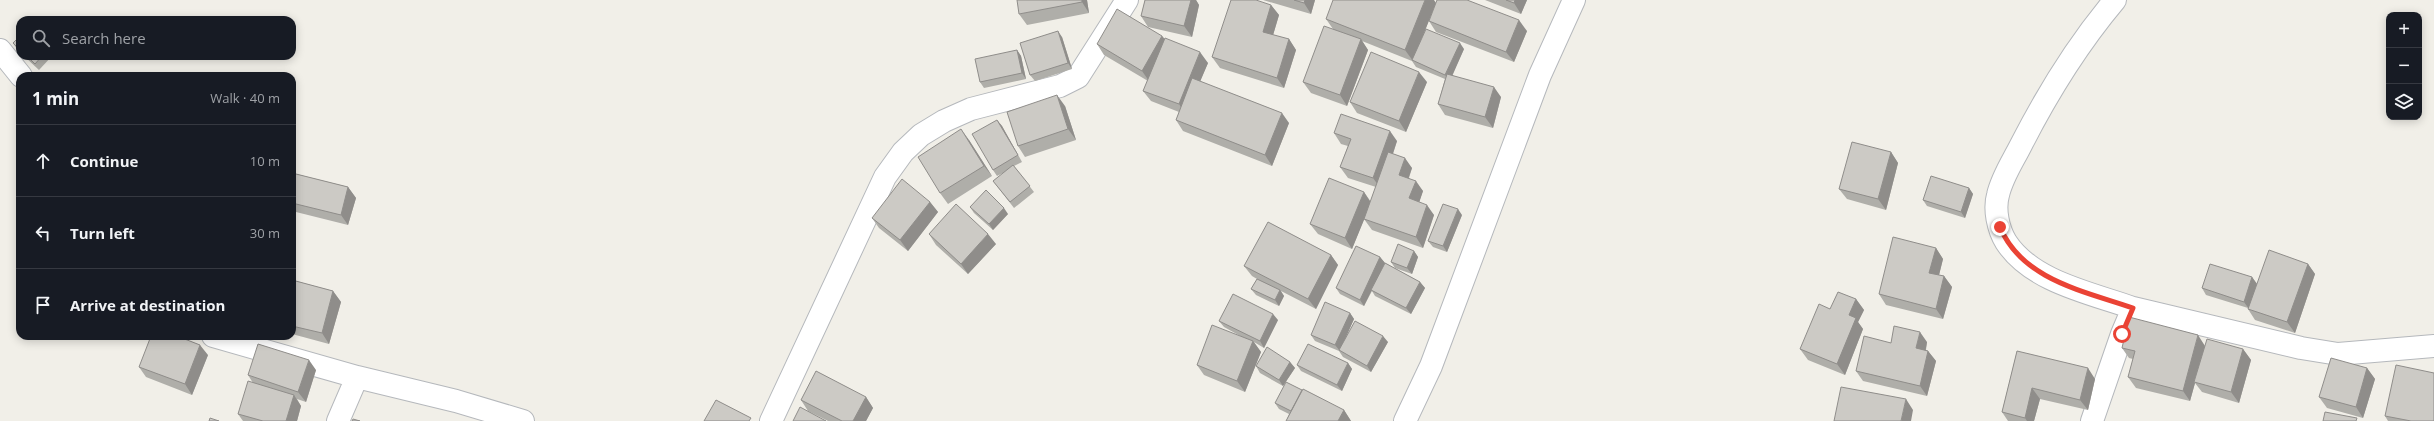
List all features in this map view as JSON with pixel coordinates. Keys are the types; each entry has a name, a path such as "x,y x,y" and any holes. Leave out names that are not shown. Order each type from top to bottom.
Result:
{"street":[{"path":"771,421 885,177 903,152 921,135 944,121 972,109 1065,84 1078,78 1127,0"},
{"path":"1405,421 1431,366 1540,75 1574,0"},
{"path":"2115,0 2044,100 2004,178 1998,196 1997,213 2000,227 2006,242 2030,266 2066,287 2133,308 2301,348 2338,354 2434,346"},
{"path":"0,50 18,72"},
{"path":"2092,421 2122,334 2133,308"},
{"path":"226,340 357,377 456,401 523,421"},
{"path":"338,421 357,377"}],"building":[{"path":"1017,0 1082,0 1082,2 1019,14"},
{"path":"1145,0 1191,0 1184,26 1141,16"},
{"path":"1231,0 1256,0 1271,5 1263,32 1289,39 1277,78 1212,57"},
{"path":"1294,0 1305,0 1304,3"},
{"path":"1333,0 1425,0 1405,50 1326,19"},
{"path":"1437,0 1467,0 1519,20 1506,52 1429,21"},
{"path":"1506,0 1515,0 1514,3"},
{"path":"1117,9 1162,36 1142,71 1097,44"},
{"path":"1324,26 1361,39 1340,95 1303,82"},
{"path":"1426,29 1460,43 1445,75 1412,60"},
{"path":"1058,31 1068,63 1030,75 1020,43"},
{"path":"1165,38 1200,52 1179,104 1143,91"},
{"path":"1017,50 1022,73 980,82 975,59"},
{"path":"1371,52 1419,72 1399,121 1350,102"},
{"path":"31,60 38,60 35,64"},
{"path":"1447,74 1494,87 1485,117 1438,104"},
{"path":"1192,78 1282,113 1265,155 1176,120"},
{"path":"1057,95 1068,129 1018,146 1007,112"},
{"path":"1341,114 1390,131 1373,178 1340,167 1351,139 1334,133"},
{"path":"997,120 1018,155 993,170 972,134"},
{"path":"961,129 984,166 940,193 918,157"},
{"path":"1852,142 1891,152 1878,199 1839,189"},
{"path":"1388,152 1405,158 1399,175 1416,181 1409,198 1427,205 1416,237 1364,219"},
{"path":"1013,165 1030,186 1010,202 993,181"},
{"path":"296,174 348,187 341,215 296,204"},
{"path":"1931,176 1969,188 1961,212 1923,200"},
{"path":"1329,178 1364,192 1345,238 1310,224"},
{"path":"902,179 930,202 900,240 872,218"},
{"path":"986,190 1004,208 989,224 970,207"},
{"path":"956,204 988,234 961,264 929,234"},
{"path":"1443,204 1458,209 1443,246 1428,241"},
{"path":"1268,222 1331,255 1308,299 1244,266"},
{"path":"1893,237 1936,248 1929,273 1944,276 1936,309 1879,294"},
{"path":"1398,244 1414,251 1407,268 1391,262"},
{"path":"1356,246 1380,257 1360,300 1336,288"},
{"path":"2269,250 2308,264 2287,322 2248,309"},
{"path":"1385,263 1420,282 1406,308 1371,290"},
{"path":"2210,264 2252,277 2244,302 2202,288"},
{"path":"1257,279 1280,290 1275,300 1251,289"},
{"path":"296,281 333,291 322,333 296,327"},
{"path":"1838,292 1856,299 1849,315 1856,318 1837,364 1800,349 1819,304 1830,309"},
{"path":"1233,294 1273,314 1260,341 1219,321"},
{"path":"1325,302 1350,313 1335,345 1311,335"},
{"path":"2129,317 2198,335 2183,391 2128,377 2135,351 2122,348"},
{"path":"1355,321 1383,336 1367,366 1339,350"},
{"path":"1212,325 1253,341 1237,381 1197,365"},
{"path":"1894,326 1920,332 1916,348 1928,351 1920,386 1856,371 1864,336 1891,343"},
{"path":"2207,339 2243,349 2231,392 2194,382"},
{"path":"149,340 187,340 200,345 185,384 139,367"},
{"path":"258,344 309,360 298,392 248,375"},
{"path":"1308,344 1348,363 1337,385 1297,365"},
{"path":"1267,347 1290,362 1279,380 1256,366"},
{"path":"2017,351 2088,368 2080,400 2032,388 2025,418 2002,412"},
{"path":"2331,358 2367,368 2356,407 2319,397"},
{"path":"2396,365 2434,373 2434,421 2411,421 2385,416"},
{"path":"816,371 866,397 853,421 842,421 801,400"},
{"path":"248,381 294,395 286,421 263,421 238,414"},
{"path":"1286,382 1302,390 1291,411 1275,403"},
{"path":"1841,387 1906,399 1901,421 1834,421"},
{"path":"1303,389 1344,410 1338,421 1286,421"},
{"path":"716,400 751,418 749,421 704,421"},
{"path":"800,407 826,421 793,421"},
{"path":"2325,412 2357,418 2356,421 2323,421"},
{"path":"210,418 219,421 209,421"}],"route":[{"path":"2000,227 2006,242 2030,266 2066,287 2133,308 2122,334"}]}
